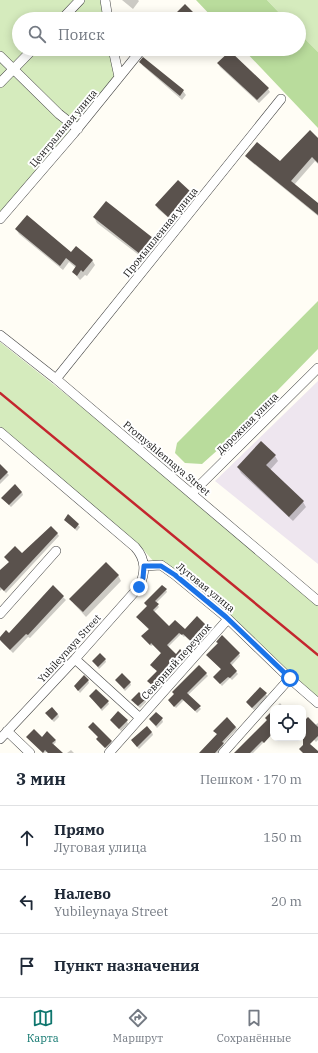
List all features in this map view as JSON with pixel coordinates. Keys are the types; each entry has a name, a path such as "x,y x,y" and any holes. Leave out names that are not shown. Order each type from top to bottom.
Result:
{"street":[{"path":"69,12 80,0"},
{"path":"105,0 107,12"},
{"path":"0,56 59,114 78,128"},
{"path":"0,83 26,56"},
{"path":"114,56 119,77"},
{"name":"Центральная улица","path":"0,219 78,128 136,56"},
{"name":"Промышленная улица","path":"56,379 281,99"},
{"name":"Promyshlennaya Street","path":"0,335 56,379 318,601"},
{"name":"Дорожная улица","path":"192,494 318,368"},
{"path":"1,435 135,547 140,552 144,566"},
{"path":"0,614 56,551"},
{"name":"Луговая улица","path":"144,566 161,566 175,575 228,619 318,703"},
{"name":"Yubileynaya Street","path":"0,739 139,587 143,578 144,566"},
{"name":"Северный переулок","path":"109,753 228,619"},
{"path":"74,659 140,718"},
{"path":"222,753 290,678"},
{"path":"8,731 30,753"}],"shaded area":[{"path":"318,381 318,564 215,481"}],"green space":[{"path":"0,0 104,0 106,12 12,12 12,56 113,56 116,75 0,214"},
{"path":"196,0 267,0 278,12 207,12"},
{"path":"267,0 318,0 318,52 306,40 306,12 278,12"},
{"path":"306,40 318,52 318,128 250,56 306,56"},
{"path":"318,301 318,349 230,439 202,464 185,463 175,453 177,443"},
{"path":"0,342 136,450 318,605 318,698 155,563 139,545 0,427"}],"building":[{"path":"185,4 193,12 177,12"},
{"path":"225,56 235,56 269,88 257,100 217,63"},
{"path":"143,57 184,90 180,96 139,62"},
{"path":"310,130 318,138 318,163 312,157 291,181 318,203 318,215 245,156 257,142 280,161"},
{"path":"178,180 191,192 168,217 155,205"},
{"path":"106,201 153,238 140,254 93,217"},
{"path":"27,215 71,252 76,246 93,260 83,272 81,270 77,276 72,272 76,266 66,258 60,266 15,229"},
{"path":"261,441 276,455 266,465 304,501 289,517 237,467"},
{"path":"0,464 8,472 0,480"},
{"path":"15,484 22,492 9,505 1,498"},
{"path":"68,514 79,524 75,529 64,520"},
{"path":"51,526 58,533 4,591 0,587 0,570 9,562 4,557 15,546 22,553"},
{"path":"106,562 119,575 83,612 69,599"},
{"path":"53,585 64,596 28,635 26,634 10,650 0,640 0,637 6,630 9,633"},
{"path":"162,585 167,589 155,601 159,604 153,610 169,626 175,620 185,629 197,616 208,627 194,644 183,634 182,635 179,633 167,645 176,654 180,649 186,655 155,688 147,681 157,671 150,665 161,653 141,636 149,629 136,617 147,606 144,603"},
{"path":"222,635 240,653 230,663 237,671 230,678 228,677 220,684 213,677 221,669 206,655 218,643 216,642"},
{"path":"100,653 106,659 98,667 92,661"},
{"path":"199,665 207,673 187,693 201,706 195,711 182,699 174,707 168,700 174,694 172,692"},
{"path":"122,673 131,682 124,689 115,680"},
{"path":"84,675 89,680 78,691 74,686"},
{"path":"260,687 267,693 252,708 246,702"},
{"path":"96,689 109,701 101,709 89,696"},
{"path":"139,692 146,699 138,706 131,700"},
{"path":"52,707 58,714 52,720 45,713"},
{"path":"118,711 128,720 119,729 110,720"},
{"path":"156,712 163,718 156,726 149,719"},
{"path":"270,713 270,736 264,743 262,741 250,753 234,753 267,720 265,718"},
{"path":"227,717 236,727 222,742 224,743 215,753 199,753 217,734 213,731"},
{"path":"308,717 318,727 318,736 310,744 318,751 318,753 303,753 299,749 303,745 303,741 306,741 306,719"},
{"path":"93,722 112,741 105,748 96,739 98,737 88,727"},
{"path":"147,726 152,732 137,747 131,740"},
{"path":"34,729 42,737 47,731 56,740 52,743 63,753 48,753 45,750 43,753 26,737"}],"railway":[{"path":"0,393 318,655"}],"route":[{"path":"139,587 143,578 144,566 161,566 175,575 226,617 290,678"}]}
